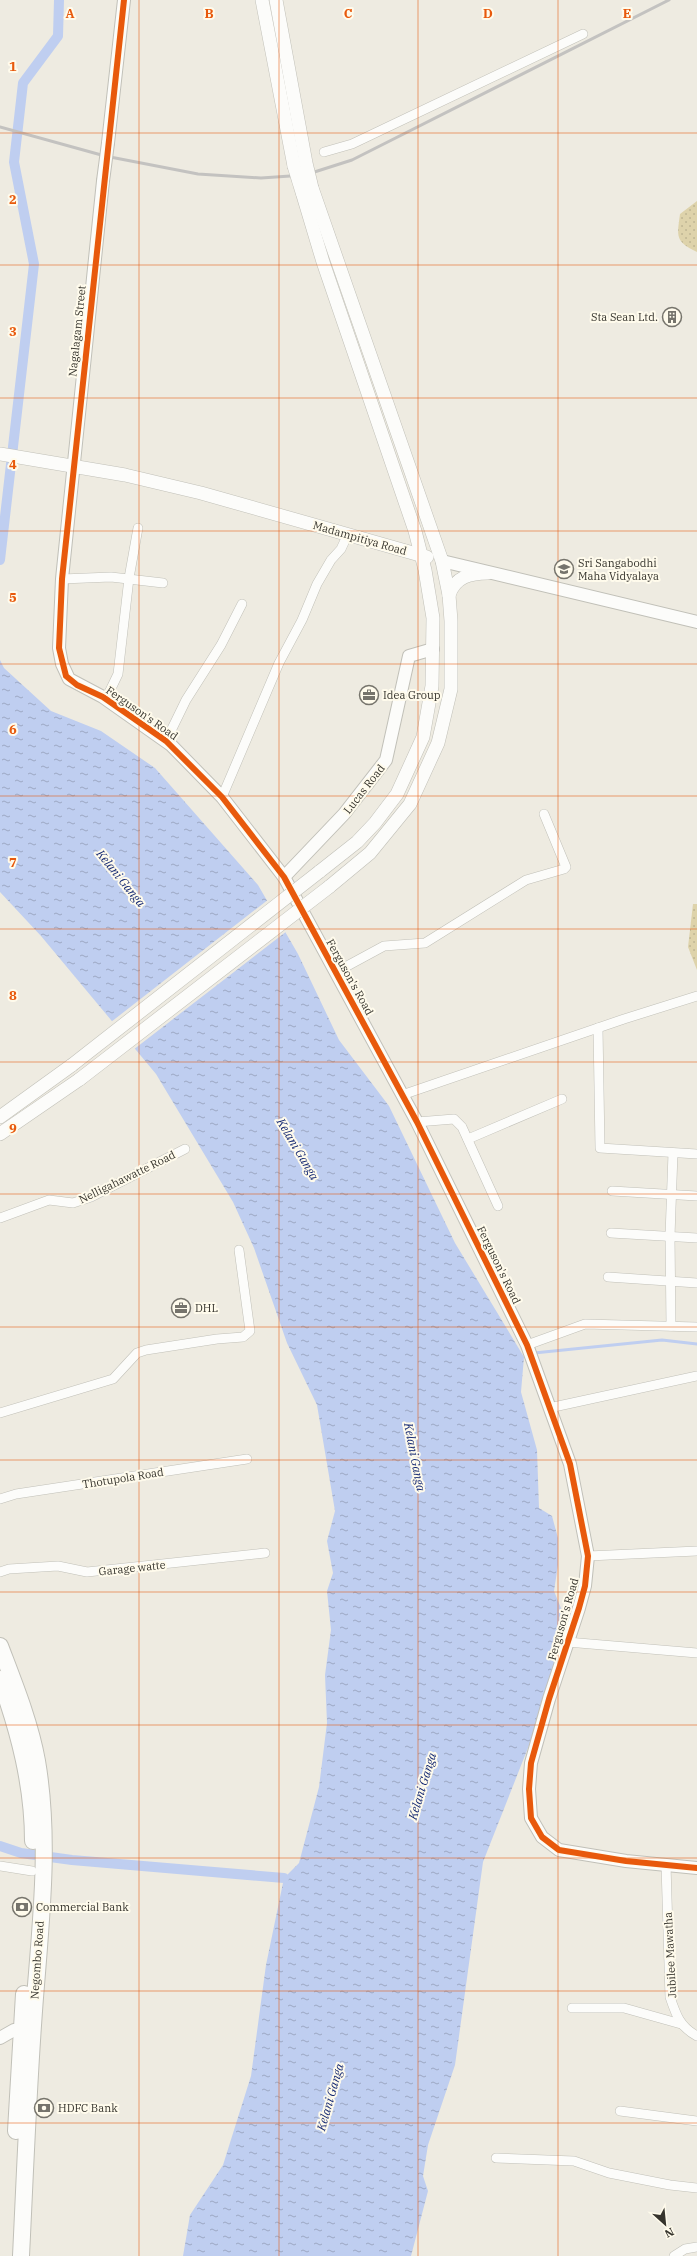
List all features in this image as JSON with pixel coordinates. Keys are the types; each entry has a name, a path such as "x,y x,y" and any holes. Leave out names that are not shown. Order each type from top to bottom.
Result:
{"highway":[{"name":"Negombo Road","path":"0,1648 22,1707 36,1759 44,1816 36,1868 27,2028 10,2256"},
{"name":"Negombo Road","path":"0,1679 21,1743 28,1773 33,1825 38,1848"},
{"name":"Negombo Road","path":"21,2256 27,2028"}],"main road":[{"path":"0,1117 72,1065 356,842 374,823 397,794 422,737 432,686 433,649 431,601 422,556 415,531 323,262 262,0"},
{"path":"276,0 300,164"},
{"path":"0,1134 80,1079 329,887 370,853 410,804 438,743 451,689 451,621 449,595 442,561 307,190"},
{"name":"Madampitiya Road","path":"3,454 73,465 201,493 442,561"},
{"path":"397,549 408,545 415,531"},
{"path":"449,595 452,588 461,578 472,574 488,572"}],"street":[{"name":"Nagalagam Street","path":"62,664 59,648 62,579 103,181 124,0"},
{"path":"324,152 352,144 583,34"},
{"path":"106,699 118,674 128,578 138,528"},
{"path":"222,797 279,663 302,620 317,584 331,560 341,549 348,534"},
{"name":"Madampitiya Road","path":"442,561 697,622"},
{"path":"62,579 128,578 163,583"},
{"path":"166,741 186,700 221,645 242,604"},
{"name":"Lucas Road","path":"284,877 344,814 386,760 409,656 433,649"},
{"name":"Ferguson's Road","path":"62,664 69,680 106,699 166,741 222,797 284,877 417,1122 527,1345 570,1464 588,1556 585,1586 531,1763 529,1789 531,1818 542,1837 559,1850 626,1861 697,1868"},
{"path":"336,972 384,946 425,943 526,880 564,869 566,867 544,814"},
{"path":"402,1095 697,996"},
{"path":"598,1028 600,1148 697,1154"},
{"path":"468,1140 562,1099"},
{"path":"417,1122 454,1119 462,1127 498,1206"},
{"name":"Nelligahawatte Road","path":"0,1218 49,1200 72,1203 91,1196 185,1149"},
{"path":"671,1326 670,1236 673,1153"},
{"path":"612,1191 697,1196"},
{"path":"611,1233 697,1238"},
{"path":"0,1414 113,1378 137,1353 146,1350 217,1338 243,1337 250,1331 239,1250"},
{"path":"608,1277 697,1283"},
{"path":"527,1345 585,1324 697,1327"},
{"path":"549,1408 697,1376"},
{"name":"Thotupola Road","path":"0,1499 16,1494 247,1459"},
{"path":"588,1556 697,1551"},
{"name":"Garage watte","path":"0,1572 58,1566 87,1572 265,1553"},
{"path":"567,1642 697,1653"},
{"name":"Jubilee Mawatha","path":"666,1865 670,1997 676,2015 681,2024 697,2036"},
{"path":"0,1866 36,1868"},
{"path":"572,2008 624,2008 681,2024"},
{"path":"0,2038 14,2030 27,2028"},
{"path":"620,2111 697,2121"},
{"path":"496,2158 574,2161 609,2173 670,2185 697,2188"},
{"path":"674,2256 685,2249 697,2247"}],"shaded area":[{"path":"697,201 697,252 681,241 679,238 678,228 680,214"},
{"path":"693,904 697,904 697,970 688,947"}],"water":[{"name":"Kelani Ganga","path":"0,660 4,668 51,711 101,731 155,768 258,885 298,954 339,1040 389,1106 455,1243 524,1357 521,1392 537,1450 539,1508 552,1516 558,1538 558,1565 554,1591 567,1623 548,1697 483,1862 455,2065 428,2145 423,2176 428,2191 411,2256 183,2256 190,2215 223,2165 251,2076 266,1965 284,1878 299,1863 319,1787 327,1723 325,1675 331,1630 327,1591 333,1573 327,1541 335,1511 317,1405 287,1343 254,1248 233,1202 156,1074 41,936 0,892"}],"pier":[{"path":"269,899 287,931 133,1050 111,1022"}],"waterway":[{"path":"0,560 34,264 14,162 23,83 58,36 59,0"},
{"path":"534,1353 662,1340 697,1344"},
{"path":"0,1846 21,1853 72,1860 284,1878"}],"railway":[{"path":"0,127 105,156 198,174 261,178 305,175 352,160 669,0"}],"cycle path":[{"path":"124,0 62,579 59,648 66,676 77,685 103,697 166,741 222,797 284,877 417,1122 527,1345 570,1464 588,1556 585,1586 579,1608 549,1699 531,1763 529,1789 531,1818 542,1837 559,1850 626,1861 697,1868"}],"place":[{"name":"Sta Sean Ltd.","path":"672,317"},
{"name":"Sri Sangabodhi Maha Vidyalaya","path":"564,569"},
{"name":"Idea Group","path":"369,695"},
{"name":"DHL","path":"181,1308"},
{"name":"Commercial Bank","path":"22,1907"},
{"name":"HDFC Bank","path":"44,2108"}]}
